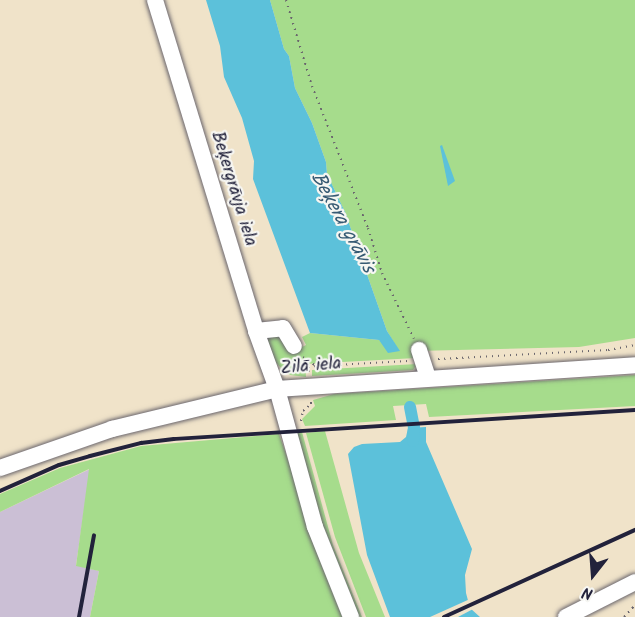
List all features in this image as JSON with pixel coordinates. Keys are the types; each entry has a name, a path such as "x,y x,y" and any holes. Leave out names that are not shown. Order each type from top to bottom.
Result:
{"street":[{"name":"Beķergrāvja iela","path":"155,0 256,331 277,389 315,527 351,617"},
{"path":"256,331 282,328 294,346"},
{"path":"421,355 428,378"},
{"name":"Zilā iela","path":"0,468 112,429 277,389 635,365"},
{"path":"566,617 635,582"}],"path":[{"path":"285,0 312,86 368,228 382,273 421,355"},
{"path":"309,376 308,367 421,355 608,350 635,345"},
{"path":"303,429 303,411 311,401"},
{"path":"624,617 635,605"}],"shaded area":[{"path":"90,469 76,565 99,571 90,617 0,617 0,512"}],"green space":[{"path":"270,0 635,0 635,338 579,347 415,351 416,358 305,364 306,377 290,375 280,367 273,359 266,341 267,336 277,333 294,351 306,345 302,337 310,333 379,340 399,351 387,331 345,212 327,174 326,162 312,123 295,88 289,56 284,49"},
{"path":"417,364 413,370 312,376 312,370"},
{"path":"635,375 635,406 429,417 426,404 393,406 396,420 305,426 302,419 315,406 313,400 334,394"},
{"path":"325,431 359,553 385,617 366,617 335,537 306,433"},
{"path":"295,432 302,432 333,545 362,617 357,617 325,534"},
{"path":"279,434 343,617 90,617 99,571 76,566 89,469 0,512 0,494 60,468 141,446"}],"water":[{"path":"206,0 270,0 284,49 289,56 295,88 312,123 326,162 327,174 345,212 387,331 400,351 388,353 379,340 310,333 253,179 254,161 242,118 224,77 220,46"},
{"path":"442,145 455,181 448,186 440,146"},
{"path":"426,427 426,442 472,549 465,575 466,593 470,608 480,617 390,617 367,555 348,454 354,447 362,444 400,442 406,437 408,428"}],"pier":[{"path":"470,599 475,608 458,617 430,617"}],"waterway":[{"name":"Beķera grāvis","path":"410,407 414,427 413,441"}],"railway":[{"path":"0,491 59,465 141,443 635,410"},
{"path":"444,617 635,530"},
{"path":"79,617 94,535"}]}
